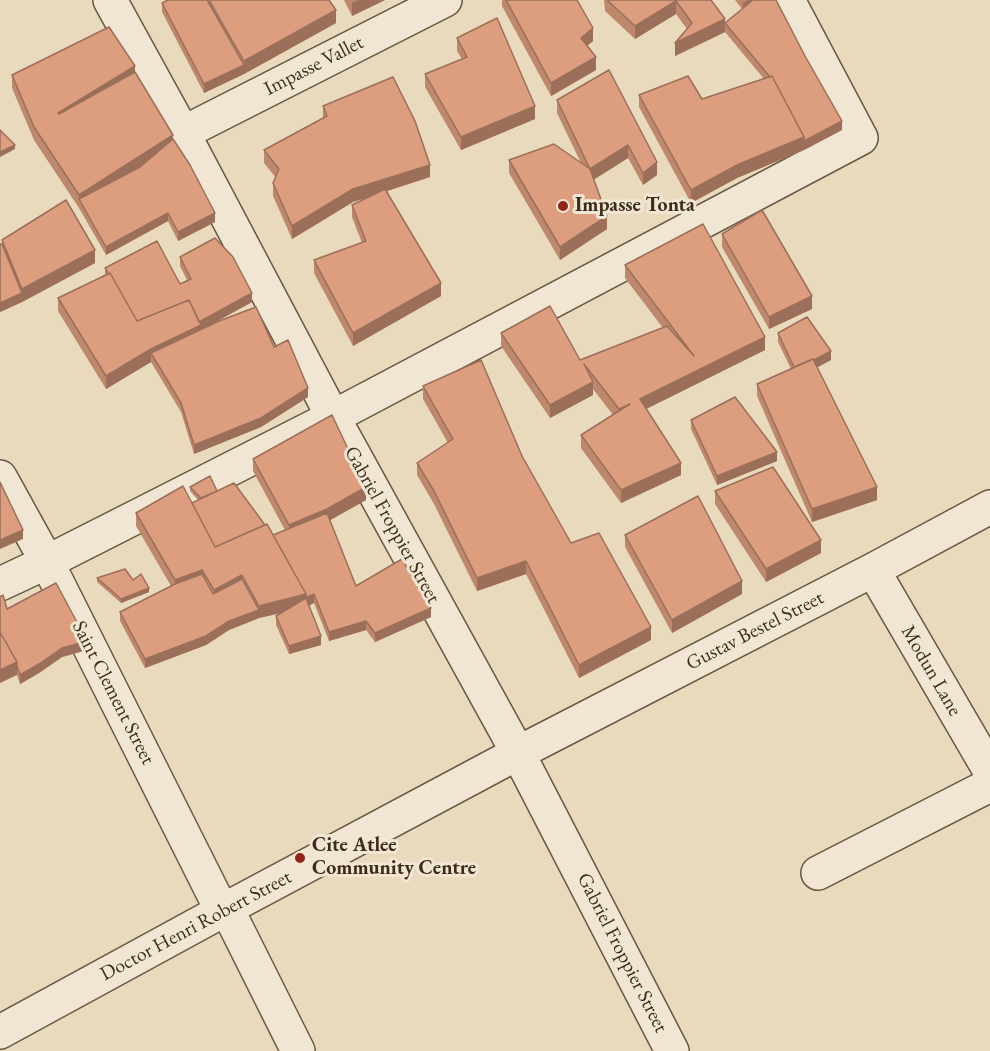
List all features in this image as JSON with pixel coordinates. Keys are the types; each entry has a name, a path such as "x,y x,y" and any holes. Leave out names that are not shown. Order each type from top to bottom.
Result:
{"street":[{"name":"Gabriel Froppier Street","path":"110,0 333,417 518,753 672,1051"},
{"name":"Impasse Vallet","path":"183,133 445,0"},
{"path":"0,584 333,417 861,138 788,0"},
{"name":"Saint Clement Street","path":"0,477 47,562 298,1051"},
{"name":"Gustav Bestel Street","path":"518,753 990,507"},
{"name":"Modun Lane","path":"873,570 990,771"},
{"name":"Doctor Henri Robert Street","path":"0,1032 518,753"},
{"path":"818,873 990,785"}],"building":[{"path":"168,0 207,0 244,65 204,84 162,3"},
{"path":"209,0 329,0 336,10 244,61"},
{"path":"506,0 577,0 593,28 581,38 596,57 551,83"},
{"path":"607,0 711,0 725,19 675,43 692,23 676,1 635,26"},
{"path":"753,0 776,0 842,121 804,141 772,76 770,77 725,23"},
{"path":"497,18 535,106 461,137 425,74 467,57 457,38"},
{"path":"109,27 135,66 58,113 135,72 173,135 79,195 34,127 12,75"},
{"path":"609,70 657,162 643,173 628,145 590,169 557,100"},
{"path":"688,76 702,99 772,76 804,137 737,165 691,190 639,95"},
{"path":"393,77 415,121 430,165 353,189 292,226 273,183 279,169 264,150 327,116 323,106"},
{"path":"0,130 15,145 0,152"},
{"path":"173,139 190,165 215,213 178,232 168,213 106,247 79,199 140,167"},
{"name":"Impasse Tonta","path":"554,144 590,169 607,216 560,247 509,160"},
{"path":"385,189 441,283 353,333 314,260 366,241 352,205"},
{"path":"66,200 95,250 22,289 2,240"},
{"path":"762,210 812,296 769,317 722,234"},
{"path":"703,224 765,337 640,399 681,463 621,490 581,435 630,404 619,409 584,364 593,382 550,405 501,333 550,306 580,360 667,326 694,356 625,265"},
{"path":"215,238 233,257 252,293 199,322 189,300 137,321 105,268 157,241 180,284 191,279 180,257"},
{"path":"0,244 2,244 22,293 0,303"},
{"path":"110,273 137,321 189,300 201,325 151,349 106,376 58,298"},
{"path":"256,307 274,347 288,340 308,388 261,418 194,445 181,403 151,353 219,321"},
{"path":"807,317 831,351 794,367 778,333"},
{"path":"813,359 877,487 812,509 757,384"},
{"path":"481,360 522,456 571,543 599,533 651,627 579,665 526,561 477,578 434,491 417,463 453,439 423,386"},
{"path":"735,397 777,452 717,476 691,420"},
{"path":"332,415 366,487 327,509 289,525 253,459"},
{"path":"773,467 821,540 766,569 715,491"},
{"path":"210,476 217,491 201,498 190,487"},
{"path":"0,482 23,530 0,540"},
{"path":"234,483 265,525 215,547 192,503"},
{"path":"183,486 215,547 267,524 306,594 259,606 242,575 214,590 202,570 175,580 136,513"},
{"path":"698,496 742,581 672,620 625,535"},
{"path":"327,513 356,586 402,559 431,608 375,633 366,621 329,632 314,594 306,598 306,594 273,535"},
{"path":"125,569 133,580 141,574 149,588 121,599 97,578"},
{"path":"202,574 213,594 242,579 259,610 229,621 206,636 145,659 120,612 175,584"},
{"path":"56,583 87,641 62,648 20,675 17,662 0,632 0,597 3,595 7,609"},
{"path":"306,598 321,636 289,646 276,616"},
{"path":"0,632 17,662 0,670"}],"place":[{"name":"Impasse Tonta","path":"563,206"},
{"name":"Cite Atlee Community Centre","path":"300,858"}]}
